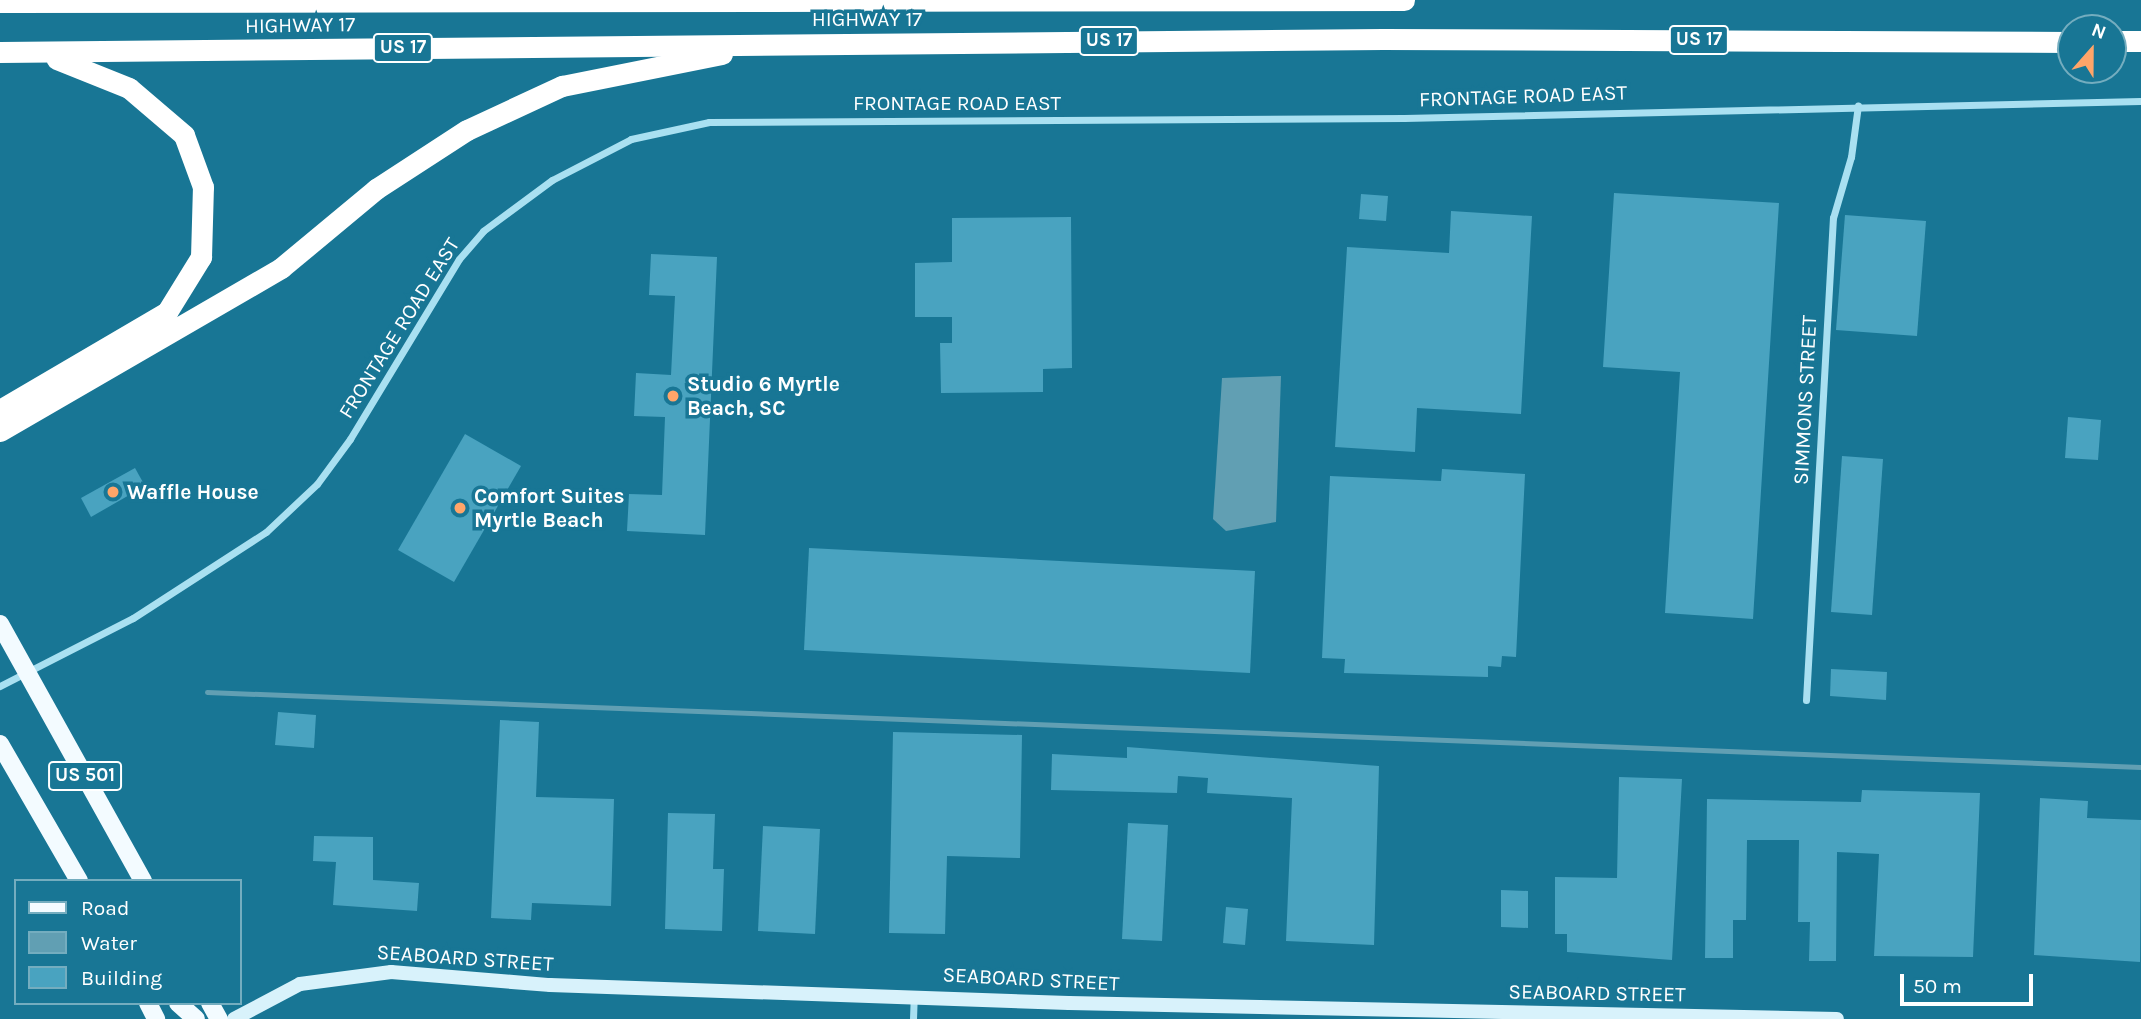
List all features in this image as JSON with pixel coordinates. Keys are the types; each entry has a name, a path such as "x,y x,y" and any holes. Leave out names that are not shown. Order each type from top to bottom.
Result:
{"highway":[{"name":"HIGHWAY 17","path":"0,2 1404,0"},
{"name":"HIGHWAY 17","path":"0,52 772,44 2057,42"},
{"path":"0,431 281,268 376,189 467,130 562,86 772,44"},
{"path":"0,410 167,313 201,257 205,218 196,163 184,135 161,111 94,69 35,52"}],"main road":[{"name":"US 501","path":"0,624 142,879"},
{"name":"US 501","path":"0,744 78,879"},
{"path":"46,823 92,879"},
{"path":"180,1005 196,1019"}],"street":[{"name":"FRONTAGE ROAD EAST","path":"0,686 144,612 266,532 317,484 351,439 459,260 483,231 552,180 631,139 709,122 1404,118 1858,105 2141,101"},
{"name":"SIMMONS STREET","path":"1806,700 1833,218 1851,156 1858,105"},
{"name":"SEABOARD STREET","path":"233,1019 300,984 379,972 550,985 914,994 1094,1003 1837,1019"},
{"path":"914,994 914,1019"}],"water":[{"path":"1281,376 1276,522 1226,531 1213,519 1222,378"}],"building":[{"path":"1614,193 1779,203 1753,619 1665,613 1680,372 1603,367"},
{"path":"1361,194 1388,196 1386,221 1359,219"},
{"path":"1451,211 1532,216 1521,414 1417,408 1415,452 1335,447 1347,247 1449,253"},
{"path":"1845,215 1926,221 1917,336 1836,330"},
{"path":"1071,217 1072,368 1043,369 1043,392 941,393 940,343 952,343 952,317 915,317 915,263 952,262 952,218"},
{"name":"Studio 6 Myrtle Beach, SC","path":"651,254 717,257 705,535 627,531 629,494 662,495 665,417 634,416 636,373 671,375 675,296 649,295"},
{"path":"2068,417 2101,420 2098,460 2065,458"},
{"name":"Comfort Suites Myrtle Beach","path":"465,434 521,466 454,582 398,550"},
{"path":"1842,456 1883,459 1872,615 1831,612"},
{"name":"Waffle House","path":"135,468 145,486 91,517 81,498"},
{"path":"1442,469 1525,474 1516,657 1502,656 1501,667 1488,666 1488,677 1344,673 1345,659 1322,658 1330,476 1441,481"},
{"path":"809,548 1255,571 1250,673 804,650"},
{"path":"1831,669 1887,672 1886,700 1830,696"},
{"path":"278,712 316,715 314,748 275,745"},
{"path":"500,720 539,722 536,797 614,799 611,906 532,903 531,920 491,918"},
{"path":"893,732 1022,735 1020,858 947,856 945,934 889,933"},
{"path":"1127,747 1379,766 1374,945 1286,941 1292,798 1207,793 1208,778 1178,776 1177,793 1051,790 1052,754 1127,758"},
{"path":"1619,777 1682,779 1672,960 1567,952 1567,934 1555,934 1555,877 1617,878"},
{"path":"1862,790 1980,793 1973,957 1874,956 1879,854 1837,852 1836,961 1809,961 1810,922 1798,922 1799,840 1747,840 1746,920 1733,920 1733,958 1705,958 1707,799 1861,802"},
{"path":"2040,798 2088,801 2087,818 2141,820 2140,962 2034,955"},
{"path":"668,813 715,814 713,869 724,869 722,931 665,929"},
{"path":"1128,823 1168,825 1162,941 1122,939"},
{"path":"763,826 820,829 815,934 758,931"},
{"path":"314,836 373,837 373,880 419,883 417,911 333,905 336,862 313,861"},
{"path":"1501,890 1528,891 1528,928 1501,927"},
{"path":"1226,907 1248,909 1245,945 1223,943"}],"waterway":[{"path":"207,692 2141,767"}],"place":[{"name":"Studio 6 Myrtle Beach, SC","path":"673,396"},
{"name":"Waffle House","path":"113,492"},
{"name":"Comfort Suites Myrtle Beach","path":"460,508"}]}
